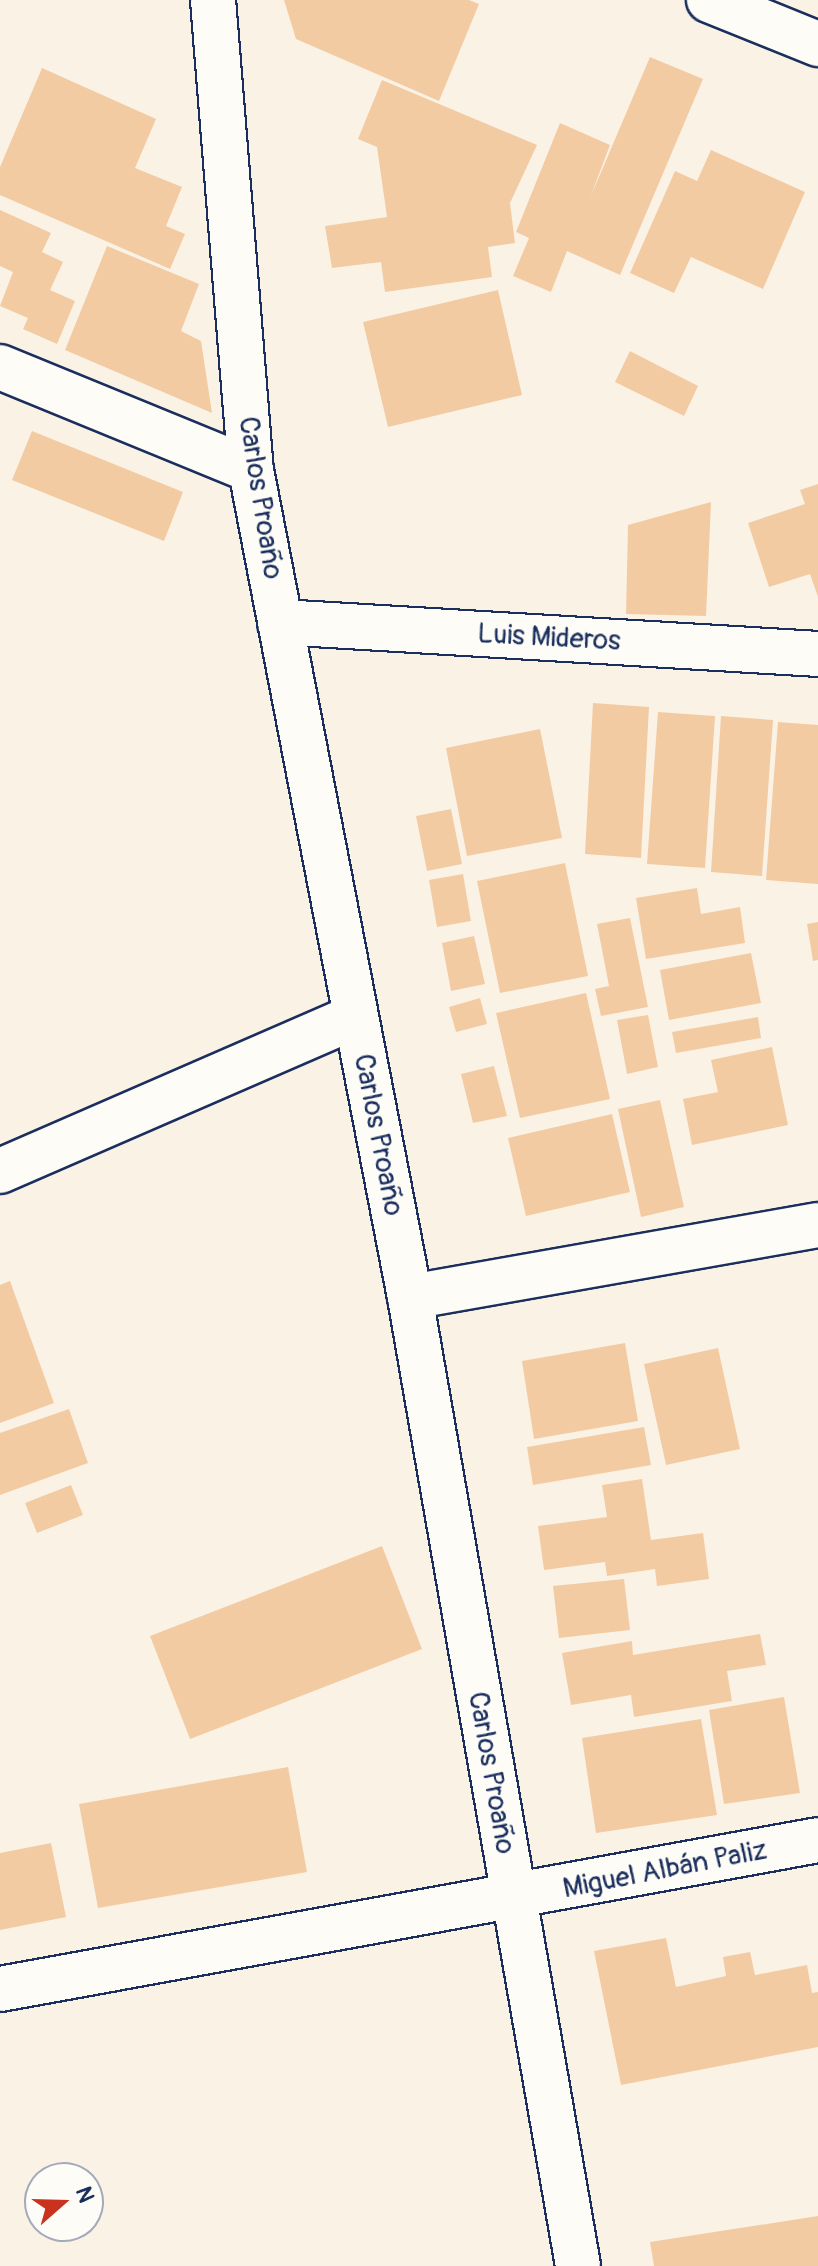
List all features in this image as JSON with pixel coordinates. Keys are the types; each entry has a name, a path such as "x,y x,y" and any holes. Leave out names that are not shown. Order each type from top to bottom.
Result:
{"street":[{"name":"Carlos Proaño","path":"213,0 251,470 410,1297 578,2266"},
{"path":"709,0 818,44"},
{"path":"0,367 251,470"},
{"name":"Luis Mideros","path":"280,622 818,654"},
{"path":"0,1171 355,1017"},
{"path":"410,1297 818,1225"},
{"name":"Miguel Albán Paliz","path":"0,1989 513,1899 818,1840"}],"building":[{"path":"284,0 469,0 479,4 439,101 296,39"},
{"path":"650,57 703,79 620,275 567,251 551,292 513,276 529,238 516,232 560,123 610,145 590,198"},
{"path":"42,68 156,119 135,168 182,187 166,226 185,234 170,269 0,195 0,167"},
{"path":"382,80 537,145 510,203 515,243 488,247 492,277 385,292 381,262 332,268 325,226 387,217 377,147 358,139"},
{"path":"711,150 805,192 763,289 691,257 674,293 630,273 675,171 697,181"},
{"path":"0,210 51,233 42,252 63,262 50,290 75,301 57,344 23,329 28,318 0,306 13,272 0,266"},
{"path":"107,246 199,284 181,331 201,341 212,413 65,350"},
{"path":"498,290 522,395 388,427 363,322"},
{"path":"630,351 698,386 684,416 615,382"},
{"path":"32,431 183,492 164,541 12,480"},
{"path":"818,484 818,597 810,574 769,587 748,523 805,504 800,490"},
{"path":"711,502 706,616 626,614 628,525"},
{"path":"593,703 649,707 641,858 585,854"},
{"path":"658,712 715,716 705,868 647,864"},
{"path":"721,716 773,720 762,876 711,872"},
{"path":"778,722 818,725 818,884 766,880"},
{"path":"540,729 562,838 467,856 446,748"},
{"path":"451,809 462,864 427,871 416,816"},
{"path":"565,863 588,976 500,993 477,881"},
{"path":"463,874 471,921 437,927 429,880"},
{"path":"697,888 701,914 740,907 745,943 646,959 636,898"},
{"path":"630,918 648,1007 601,1016 595,989 609,986 597,924"},
{"path":"818,922 818,960 813,961 807,924"},
{"path":"474,936 485,984 451,991 442,943"},
{"path":"751,953 761,1003 669,1020 660,970"},
{"path":"586,993 610,1099 520,1118 496,1013"},
{"path":"480,998 487,1024 456,1032 449,1007"},
{"path":"648,1015 658,1067 627,1074 617,1020"},
{"path":"758,1017 761,1038 676,1053 672,1032"},
{"path":"772,1047 788,1125 692,1145 683,1099 718,1092 711,1060"},
{"path":"494,1066 507,1116 473,1123 461,1074"},
{"path":"660,1100 684,1207 641,1217 618,1109"},
{"path":"612,1114 630,1192 526,1216 508,1138"},
{"path":"10,1281 54,1403 0,1423 0,1285"},
{"path":"625,1343 638,1421 534,1439 522,1361"},
{"path":"718,1348 740,1449 666,1465 644,1364"},
{"path":"69,1409 88,1463 0,1495 0,1433"},
{"path":"644,1427 651,1465 533,1485 527,1447"},
{"path":"642,1479 651,1540 703,1533 709,1579 657,1586 655,1569 607,1576 605,1562 544,1570 538,1526 607,1517 602,1485"},
{"path":"71,1485 83,1515 37,1533 25,1503"},
{"path":"382,1546 422,1649 190,1739 150,1636"},
{"path":"624,1579 630,1630 559,1638 553,1586"},
{"path":"760,1634 766,1665 727,1671 732,1701 634,1717 631,1695 571,1705 562,1653 632,1641 633,1655"},
{"path":"784,1697 800,1793 724,1804 709,1710"},
{"path":"701,1719 717,1815 596,1833 582,1738"},
{"path":"288,1767 307,1872 98,1908 79,1804"},
{"path":"51,1843 66,1917 0,1930 0,1853"},
{"path":"666,1938 676,1987 726,1976 723,1957 750,1952 755,1975 807,1965 812,1993 818,1992 818,2047 621,2085 594,1951"},
{"path":"818,2216 818,2266 654,2266 650,2242"}]}
